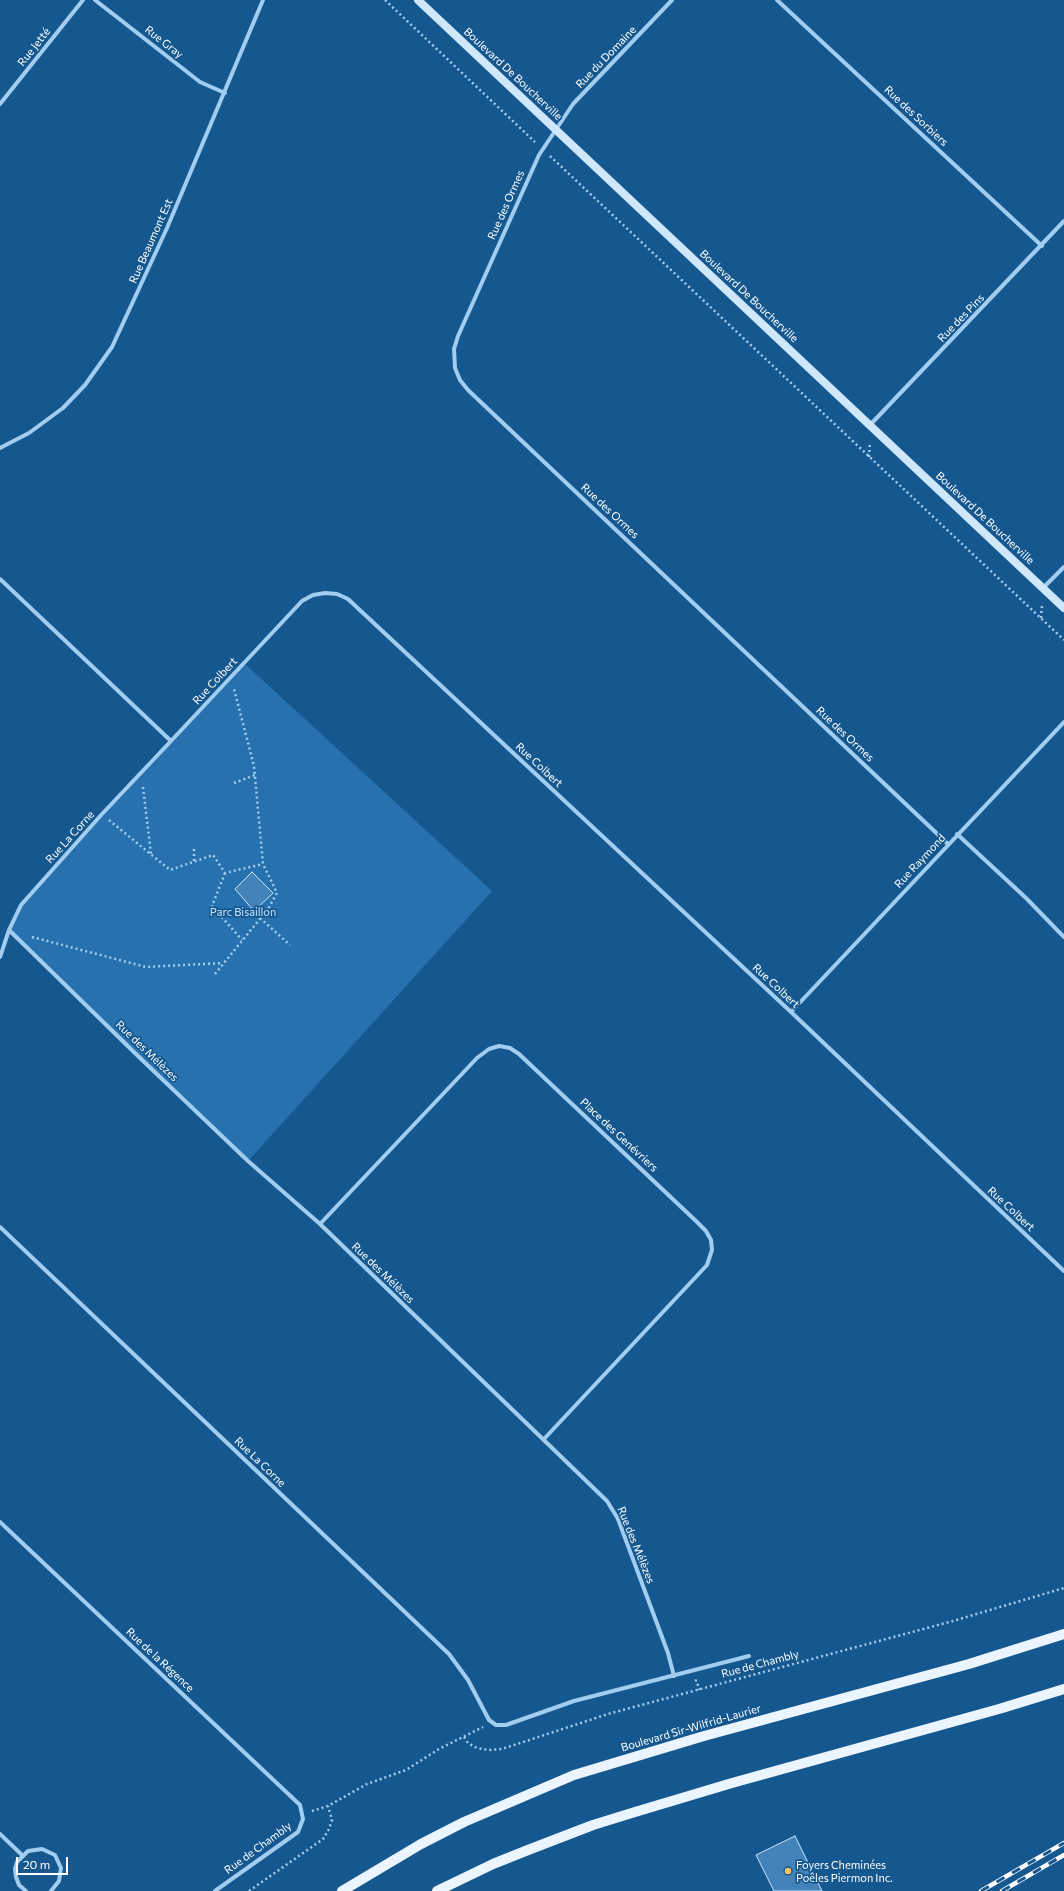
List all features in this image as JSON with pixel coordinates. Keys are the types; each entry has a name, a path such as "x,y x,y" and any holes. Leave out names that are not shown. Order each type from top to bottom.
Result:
{"main road":[{"name":"Boulevard Sir-Wilfrid-Laurier","path":"342,1891 421,1844 464,1822 574,1775 690,1740 969,1664 1064,1634"},
{"path":"437,1891 528,1850 628,1814 725,1785 931,1729 1064,1690"}],"street":[{"name":"Rue Jetté","path":"0,104 83,0"},
{"name":"Rue Gray","path":"95,0 200,82 225,93"},
{"name":"Rue Beaumont Est","path":"0,448 29,433 63,408 86,385 104,360 119,333 167,228 263,0"},
{"name":"Boulevard De Boucherville","path":"418,0 1064,608"},
{"name":"Rue du Domaine","path":"556,129 573,104 672,0"},
{"name":"Rue des Sorbiers","path":"778,0 1042,246"},
{"name":"Rue des Ormes","path":"556,129 539,155 458,336 454,349 454,362 460,380 948,844"},
{"name":"Rue des Pins","path":"870,426 1064,222"},
{"path":"1043,588 1064,567"},
{"path":"0,579 171,741"},
{"name":"Rue Colbert","path":"171,741 302,601 313,595 325,593 337,594 348,599 791,1012 1064,1271"},
{"name":"Rue Raymond","path":"791,1012 1064,722"},
{"name":"Rue La Corne","path":"0,958 9,930 21,905 102,814 171,741"},
{"path":"957,834 1026,898 1064,937"},
{"name":"Rue des Mélèzes","path":"9,930 231,1144 320,1224 603,1496 615,1513 668,1653 674,1676"},
{"name":"Place des Genévriers","path":"320,1224 477,1058 489,1049 500,1046 510,1048 519,1054 696,1221 706,1231 711,1240 712,1250 707,1265 544,1439"},
{"name":"Rue La Corne","path":"0,1227 450,1654 468,1680 486,1717 491,1722"},
{"name":"Rue de la Régence","path":"0,1522 297,1801 303,1814"},
{"name":"Rue de Chambly","path":"491,1722 501,1725 510,1724 574,1701 749,1656"},
{"name":"Rue de Chambly","path":"215,1891 294,1835 303,1823 303,1814"},
{"path":"0,1834 22,1855"},
{"path":"26,1891 19,1885 16,1878 15,1869 17,1862 22,1855 28,1851 42,1849 55,1855 61,1868 62,1875 60,1881 51,1891"}],"path":[{"path":"385,0 530,137"},
{"path":"556,162 1064,640"},
{"path":"215,974 260,918 276,893 263,864 255,775 231,677"},
{"path":"141,773 151,854"},
{"path":"234,783 255,775"},
{"path":"102,814 170,870 213,855 225,873"},
{"path":"194,850 194,862"},
{"path":"225,873 263,864"},
{"path":"225,873 212,906 242,940"},
{"path":"260,918 290,945"},
{"path":"9,930 146,967 224,963"},
{"name":"Rue de Chambly","path":"464,1737 468,1743 477,1748 488,1750 502,1749 608,1714 953,1621 1064,1588"},
{"path":"697,1681 699,1690"},
{"path":"319,1809 328,1806 367,1784 406,1770 439,1749 478,1730"},
{"path":"249,1891 322,1839 329,1829 332,1820 328,1806"}],"green space":[{"name":"Parc Bisaillon","path":"244,663 492,891 248,1161 9,930 21,905 102,814"}],"building":[{"path":"252,872 273,893 254,911 235,889"},
{"name":"Foyers Cheminées Poêles Piermon Inc.","path":"795,1836 822,1891 774,1891 756,1855"}],"railway":[{"path":"981,1891 1064,1843"},
{"path":"1002,1891 1064,1855"}],"place":[{"name":"Foyers Cheminées Poêles Piermon Inc.","path":"788,1871"}]}
